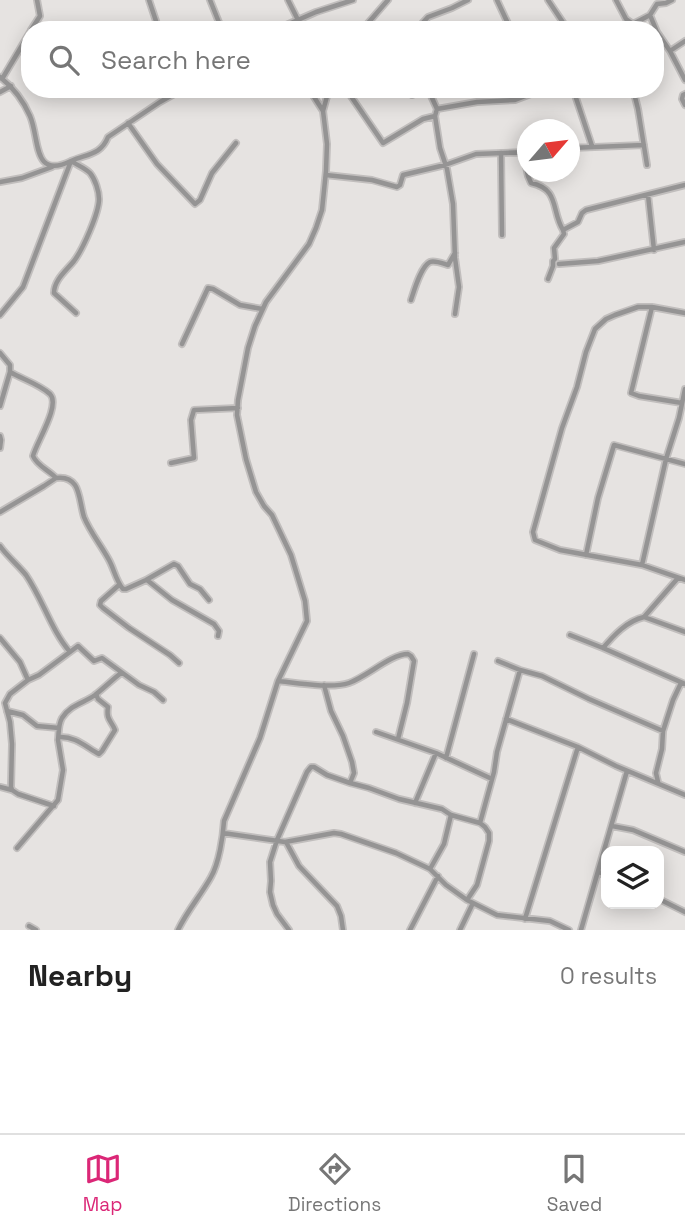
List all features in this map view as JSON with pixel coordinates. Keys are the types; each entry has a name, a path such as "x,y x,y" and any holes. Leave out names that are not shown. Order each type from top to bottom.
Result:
{"street":[{"path":"37,0 40,16 37,21"},
{"path":"149,0 156,21"},
{"path":"210,0 218,21"},
{"path":"288,0 298,19"},
{"path":"294,21 353,0"},
{"path":"370,21 388,0"},
{"path":"424,21 468,0"},
{"path":"498,0 507,21"},
{"path":"616,0 628,21"},
{"path":"638,21 650,15 656,2 666,3 671,0"},
{"path":"551,1 563,21"},
{"path":"650,15 652,21"},
{"path":"670,51 685,41"},
{"path":"664,42 685,80"},
{"path":"21,47 1,78 21,98"},
{"path":"0,92 10,86"},
{"path":"685,94 682,99 685,105"},
{"path":"21,98 32,119 42,160 52,167"},
{"path":"0,181 22,178 98,152 104,147 108,137 168,98"},
{"path":"315,98 323,111"},
{"path":"178,930 212,874 224,821 260,737 278,681 307,621 305,601 291,555 272,515 256,492 237,415 248,348 262,309 309,244 322,210 327,144 323,111 327,98"},
{"path":"352,98 383,143 423,119 435,116"},
{"path":"432,98 437,109 435,116 440,148 453,204 459,287 455,314"},
{"path":"437,109 518,98"},
{"path":"576,98 592,146"},
{"path":"635,98 648,165"},
{"path":"128,123 157,164 195,204 200,200 212,173 236,144"},
{"path":"580,147 644,145"},
{"path":"326,174 372,180 397,187 403,174 476,155 517,152"},
{"path":"501,153 502,235"},
{"path":"71,161 92,176 99,195 99,203 83,246 54,288 54,293 76,313"},
{"path":"0,314 15,298 29,274 71,161"},
{"path":"531,182 539,185 553,197 558,222 564,230 554,248 555,259 548,279"},
{"path":"564,230 578,222 586,211 685,185"},
{"path":"648,195 654,250"},
{"path":"559,264 598,261 685,242"},
{"path":"411,300 427,264 434,262 448,265 455,253"},
{"path":"182,344 208,288 240,305 262,309"},
{"path":"603,648 624,627 644,617 682,579 642,565 544,544 536,540 533,532 562,428 595,329 606,319 638,307 685,313"},
{"path":"652,307 631,393 682,403"},
{"path":"0,353 10,365 0,406"},
{"path":"10,372 53,397 46,427 33,456 34,461 56,478"},
{"path":"642,565 685,389"},
{"path":"171,463 194,458 191,421 194,410 238,408"},
{"path":"0,436 0,447"},
{"path":"586,555 613,446 685,464"},
{"path":"0,512 56,478 66,478 77,488 86,521 123,589 174,564 190,584 200,589 209,600"},
{"path":"0,546 27,578 54,630 70,652"},
{"path":"146,580 173,600 214,624 219,631 218,636"},
{"path":"119,585 100,605 179,663"},
{"path":"644,617 685,632"},
{"path":"570,635 683,684 673,700 663,731 656,773 658,783"},
{"path":"0,638 20,662 28,680"},
{"path":"12,790 12,744 5,703 7,698 28,680 78,646 94,661 102,659 163,700"},
{"path":"278,681 324,685 348,683 405,653 411,656 414,662 398,739"},
{"path":"446,758 474,654"},
{"path":"498,660 542,676 663,731"},
{"path":"480,822 520,670"},
{"path":"17,848 58,800 63,770 58,740 63,717 72,707 96,694 121,673"},
{"path":"324,685 331,711 352,762 354,773 350,783"},
{"path":"59,737 77,741 95,753 102,751 115,730 106,714 108,707 96,694"},
{"path":"7,710 23,715 37,726 59,728"},
{"path":"506,719 578,747 685,795"},
{"path":"376,732 436,753 492,779"},
{"path":"525,919 578,747"},
{"path":"415,803 436,753"},
{"path":"289,930 273,905 270,862 277,840 311,767 399,799 442,809 451,815 480,822 489,834 489,841 477,886 467,900"},
{"path":"581,930 627,771"},
{"path":"649,779 656,773"},
{"path":"0,787 55,806"},
{"path":"430,869 444,844 451,815"},
{"path":"612,826 633,830 685,852"},
{"path":"223,833 285,842 341,834 396,853 430,869 467,900 503,917 535,918 550,921 569,930"},
{"path":"285,842 299,866 337,906 343,930"},
{"path":"410,930 438,876"},
{"path":"664,902 685,912"},
{"path":"460,930 473,903"},
{"path":"29,926 36,930"}]}
